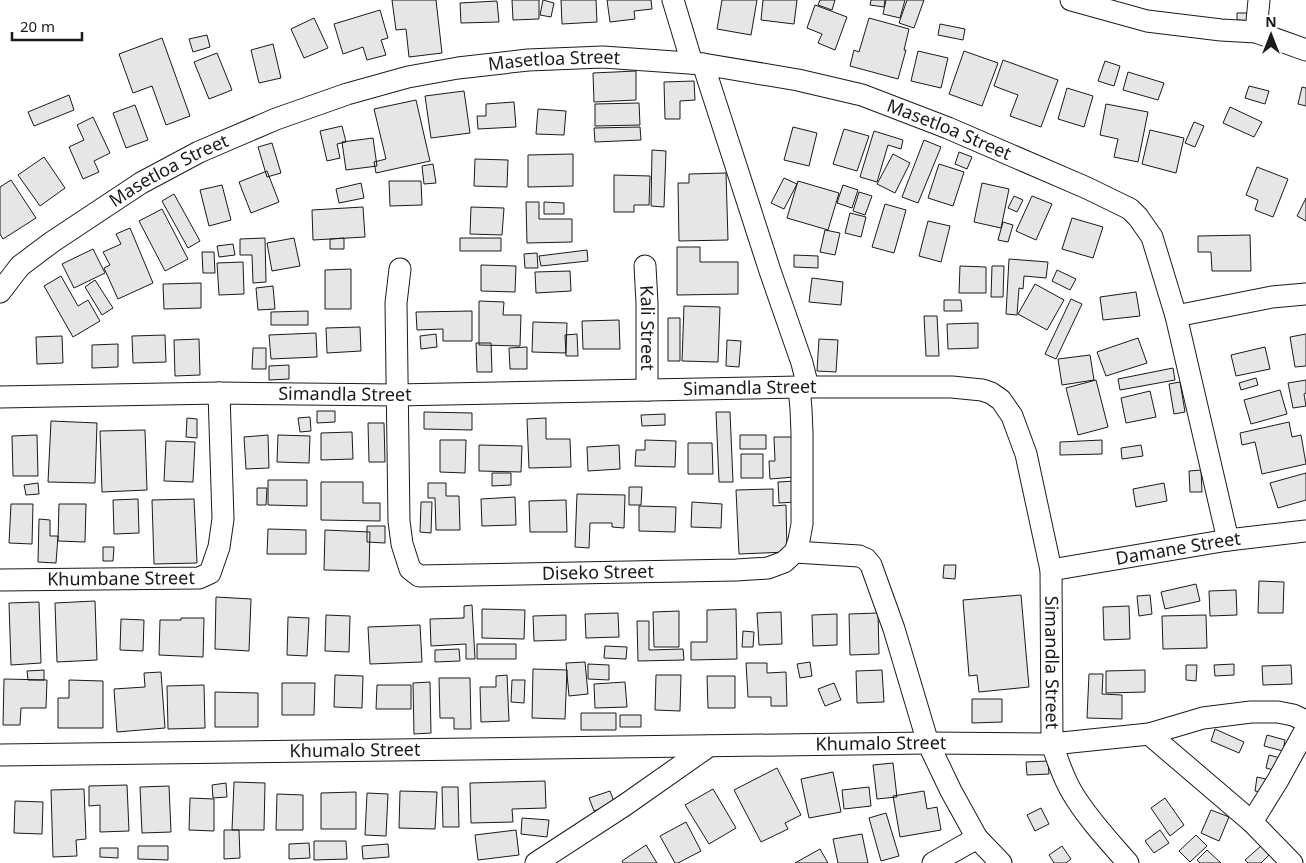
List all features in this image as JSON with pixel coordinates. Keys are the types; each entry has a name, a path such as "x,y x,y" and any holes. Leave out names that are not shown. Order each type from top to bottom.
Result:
{"street":[{"path":"673,0 802,363 802,524 795,552 859,556 871,564 894,629 928,743 951,791 977,838 1001,863"},
{"path":"1071,0 1146,21 1256,32 1306,50"},
{"path":"1256,32 1259,0"},
{"name":"Masetloa Street","path":"0,292 20,266 52,242 141,183 198,152 276,119 347,94 408,77 458,68 528,60 603,57 697,64 798,80 862,95 948,128 1087,188 1130,209 1152,237 1176,316"},
{"name":"Kali Street","path":"645,266 647,390"},
{"name":"Diseko Street","path":"400,269 396,303 398,500 402,544 410,569 419,576 768,568 784,562 795,552"},
{"path":"1228,540 1176,316 1272,297 1306,294"},
{"name":"Simandla Street","path":"0,397 220,393 396,395 803,387 952,387 982,390 996,395 1005,404 1012,416 1026,454 1051,570 1052,744 1061,770 1073,794 1128,863"},
{"name":"Khumbane Street","path":"0,580 199,578 210,573 219,548 223,519 220,393"},
{"name":"Damane Street","path":"1051,570 1228,540 1306,531"},
{"name":"Khumalo Street","path":"0,755 928,743 1052,744 1149,734 1203,718 1251,712 1278,712 1293,715 1306,721"},
{"path":"1252,822 1306,729"},
{"path":"1149,734 1252,822 1292,863"},
{"path":"536,863 626,805 709,746"},
{"path":"934,863 977,838"}],"building":[{"path":"392,0 436,0 442,53 409,57 406,29 396,30"},
{"path":"512,0 539,0 539,19 513,20"},
{"path":"543,0 554,3 551,17 540,15"},
{"path":"561,0 596,0 597,22 562,24"},
{"path":"607,0 651,0 652,9 634,11 635,19 610,22"},
{"path":"722,0 757,0 751,35 717,29"},
{"path":"763,0 797,0 794,24 761,20"},
{"path":"820,0 835,0 832,10 818,5"},
{"path":"871,0 885,0 884,7 870,5"},
{"path":"886,0 905,0 900,18 883,14"},
{"path":"907,0 924,0 914,28 899,23"},
{"path":"497,1 499,22 461,23 460,3"},
{"path":"815,5 847,17 835,50 818,43 822,34 807,28"},
{"path":"380,10 388,38 381,40 386,55 367,60 363,47 343,54 334,24"},
{"path":"1237,13 1256,13 1256,21 1237,20"},
{"path":"314,18 328,48 304,58 291,29"},
{"path":"869,18 909,29 904,50 906,50 898,79 850,66 854,50 859,52"},
{"path":"940,24 965,29 963,40 938,35"},
{"path":"207,35 210,47 193,52 189,39"},
{"path":"162,38 190,116 166,125 152,86 133,93 119,54"},
{"path":"273,44 281,78 259,83 251,50"},
{"path":"918,51 948,58 941,88 911,81"},
{"path":"964,51 998,63 982,106 949,94"},
{"path":"217,53 232,90 209,99 194,62"},
{"path":"1003,60 1058,80 1041,127 1010,116 1018,95 994,86"},
{"path":"1105,61 1120,66 1114,86 1098,81"},
{"path":"636,71 636,100 594,102 593,73"},
{"path":"1128,72 1164,83 1158,100 1123,90"},
{"path":"694,81 695,100 680,101 680,119 665,119 664,82"},
{"path":"1249,86 1269,91 1265,104 1245,98"},
{"path":"1302,87 1306,88 1306,106 1298,104"},
{"path":"1067,88 1093,96 1084,127 1058,119"},
{"path":"464,91 470,133 431,138 425,96"},
{"path":"69,95 74,110 34,126 28,112"},
{"path":"416,100 430,161 376,173 374,162 386,159 374,109"},
{"path":"514,102 516,127 478,129 477,116 486,116 486,104"},
{"path":"639,103 640,125 595,126 595,104"},
{"path":"1106,104 1148,112 1138,162 1114,157 1118,139 1100,135"},
{"path":"135,105 148,140 126,148 113,113"},
{"path":"1230,107 1262,122 1254,137 1223,123"},
{"path":"538,109 566,111 564,135 536,134"},
{"path":"93,117 110,153 94,161 99,172 83,179 69,147 84,140 77,125"},
{"path":"1194,122 1204,126 1195,147 1185,143"},
{"path":"342,126 346,142 337,144 340,158 327,161 320,131"},
{"path":"640,127 641,140 595,142 594,128"},
{"path":"793,127 817,133 809,166 784,160"},
{"path":"844,129 869,136 857,171 833,164"},
{"path":"1150,130 1184,138 1176,173 1142,164"},
{"path":"874,131 903,140 901,149 888,145 877,182 860,177"},
{"path":"373,138 377,166 346,170 342,142"},
{"path":"924,140 941,147 918,203 902,197"},
{"path":"272,143 281,173 267,177 258,147"},
{"path":"652,150 666,151 664,207 651,206"},
{"path":"959,152 972,157 967,169 955,164"},
{"path":"573,154 573,186 528,187 528,155"},
{"path":"893,154 910,163 895,193 877,184"},
{"path":"44,157 65,188 40,206 18,175"},
{"path":"475,159 508,160 507,187 474,186"},
{"path":"433,164 436,183 424,184 422,166"},
{"path":"939,164 964,172 953,206 928,198"},
{"path":"1257,167 1288,179 1273,217 1255,210 1258,200 1246,195"},
{"path":"267,171 279,202 251,213 239,182"},
{"path":"726,173 728,240 679,241 678,183 689,183 689,174"},
{"path":"614,175 650,176 649,205 634,205 634,212 614,212"},
{"path":"784,178 797,184 784,209 771,203"},
{"path":"11,180 36,218 3,239 0,234 0,187"},
{"path":"389,181 421,181 422,205 390,206"},
{"path":"798,181 839,193 828,230 787,218"},
{"path":"361,183 364,198 339,203 336,189"},
{"path":"982,183 1009,189 1001,228 974,222"},
{"path":"222,185 231,220 209,226 200,190"},
{"path":"843,185 858,190 852,208 837,203"},
{"path":"859,192 872,196 865,215 853,211"},
{"path":"174,194 200,241 188,248 162,201"},
{"path":"1014,196 1023,200 1017,212 1008,208"},
{"path":"1032,196 1052,204 1036,240 1016,231"},
{"path":"1306,198 1306,221 1297,216"},
{"path":"526,202 539,202 539,219 572,219 572,242 527,243"},
{"path":"544,202 564,203 564,214 544,214"},
{"path":"885,204 906,210 894,253 872,247"},
{"path":"363,207 365,237 313,240 312,210"},
{"path":"471,207 504,208 502,235 470,234"},
{"path":"162,209 188,259 165,271 139,221"},
{"path":"850,213 866,217 861,237 845,233"},
{"path":"1072,218 1103,227 1093,258 1062,249"},
{"path":"928,221 950,226 941,262 919,256"},
{"path":"1003,222 1013,225 1008,242 998,240"},
{"path":"130,228 153,283 118,299 104,268 110,265 103,252 121,244 116,234"},
{"path":"825,230 840,233 835,255 820,252"},
{"path":"1250,235 1251,271 1212,271 1211,252 1198,252 1198,236"},
{"path":"265,238 266,282 253,283 252,255 240,255 240,239"},
{"path":"294,238 300,266 272,271 267,243"},
{"path":"344,238 344,249 330,249 330,239"},
{"path":"460,238 501,238 501,251 460,251"},
{"path":"233,244 235,255 219,257 217,246"},
{"path":"677,247 700,247 700,262 738,262 738,294 677,295"},
{"path":"93,249 105,273 74,288 62,264"},
{"path":"587,250 588,261 541,266 539,256"},
{"path":"202,252 214,252 215,273 203,273"},
{"path":"537,253 538,268 525,268 524,254"},
{"path":"794,255 818,256 818,268 794,267"},
{"path":"1009,259 1048,262 1046,278 1024,276 1023,289 1019,288 1017,315 1006,314"},
{"path":"243,262 244,294 219,295 217,263"},
{"path":"481,265 516,266 515,292 481,291"},
{"path":"960,266 986,267 986,293 959,293"},
{"path":"992,266 1004,266 1003,297 991,297"},
{"path":"351,269 351,309 325,309 325,270"},
{"path":"1057,270 1076,279 1070,290 1052,281"},
{"path":"570,271 571,291 536,293 535,272"},
{"path":"61,276 78,306 88,300 100,321 73,337 44,286"},
{"path":"812,278 843,282 841,305 809,302"},
{"path":"95,280 113,308 102,315 85,287"},
{"path":"201,283 201,308 164,309 163,284"},
{"path":"1035,284 1064,300 1047,330 1018,314"},
{"path":"273,286 275,309 258,310 256,288"},
{"path":"1136,292 1140,316 1103,320 1100,297"},
{"path":"1071,299 1082,304 1056,359 1045,354"},
{"path":"944,300 961,300 962,311 944,311"},
{"path":"479,301 504,302 503,315 521,315 520,346 479,345"},
{"path":"684,306 720,307 718,362 682,361"},
{"path":"308,311 308,325 271,325 271,312"},
{"path":"472,311 472,341 443,341 443,329 417,330 416,312"},
{"path":"924,316 937,316 939,356 926,356"},
{"path":"668,318 680,318 680,361 668,361"},
{"path":"619,320 620,349 583,349 582,321"},
{"path":"533,322 567,323 566,353 532,352"},
{"path":"978,323 978,348 948,349 947,324"},
{"path":"360,327 361,351 327,353 326,328"},
{"path":"316,333 317,357 271,359 269,335"},
{"path":"436,334 437,347 421,349 420,336"},
{"path":"577,334 578,356 566,356 565,335"},
{"path":"1306,334 1306,366 1295,367 1290,337"},
{"path":"165,335 166,362 133,363 132,336"},
{"path":"62,336 63,363 37,364 36,337"},
{"path":"1138,338 1147,363 1106,376 1097,352"},
{"path":"199,339 200,375 175,376 174,340"},
{"path":"819,339 838,340 836,372 817,371"},
{"path":"727,340 741,341 739,367 726,366"},
{"path":"476,343 491,343 492,372 477,372"},
{"path":"118,344 118,367 92,368 92,345"},
{"path":"527,347 527,369 510,369 509,348"},
{"path":"1265,347 1270,369 1236,376 1231,355"},
{"path":"253,348 266,348 266,369 252,369"},
{"path":"1090,355 1094,380 1062,385 1058,359"},
{"path":"289,365 289,379 269,380 269,366"},
{"path":"1173,368 1175,380 1120,390 1118,379"},
{"path":"1256,378 1258,385 1241,390 1239,383"},
{"path":"1096,380 1108,427 1078,435 1066,388"},
{"path":"1306,380 1306,393 1304,394 1306,406 1293,408 1288,383"},
{"path":"1180,382 1185,412 1174,414 1169,384"},
{"path":"1280,390 1287,414 1251,424 1244,400"},
{"path":"1150,391 1156,417 1126,423 1121,398"},
{"path":"317,411 335,411 335,422 317,423"},
{"path":"424,412 472,413 472,430 424,429"},
{"path":"716,412 730,412 733,482 719,482"},
{"path":"665,414 665,425 642,426 641,415"},
{"path":"310,417 311,431 300,432 298,418"},
{"path":"187,418 197,419 197,438 186,437"},
{"path":"546,418 546,439 570,439 571,467 529,468 527,419"},
{"path":"51,421 97,423 95,483 48,482"},
{"path":"1289,422 1292,437 1301,435 1306,464 1262,474 1255,442 1242,445 1240,433"},
{"path":"368,423 384,423 385,462 369,462"},
{"path":"145,430 147,490 102,492 100,431"},
{"path":"352,432 353,459 321,460 321,433"},
{"path":"37,435 38,476 13,476 12,436"},
{"path":"268,435 269,468 246,469 244,437"},
{"path":"278,435 310,436 309,463 277,462"},
{"path":"740,435 766,435 766,449 740,449"},
{"path":"774,437 793,437 795,477 770,479 769,461 775,461"},
{"path":"440,440 466,440 465,473 440,472"},
{"path":"645,440 676,441 675,467 635,466 636,450 645,450"},
{"path":"1102,440 1102,454 1060,455 1060,442"},
{"path":"166,441 195,442 193,482 164,481"},
{"path":"688,443 712,443 713,474 688,474"},
{"path":"479,445 522,446 521,472 479,471"},
{"path":"619,445 620,469 588,471 587,447"},
{"path":"1141,445 1143,456 1122,459 1121,448"},
{"path":"741,454 763,454 763,478 741,478"},
{"path":"1201,470 1202,492 1190,492 1189,471"},
{"path":"492,473 511,473 511,485 492,486"},
{"path":"1306,473 1306,500 1278,508 1270,483"},
{"path":"268,480 307,480 307,506 268,505"},
{"path":"796,481 797,502 779,503 778,482"},
{"path":"321,482 363,482 363,503 380,503 380,521 321,520"},
{"path":"38,483 39,494 26,495 24,485"},
{"path":"428,483 446,483 446,496 459,496 460,530 436,530 435,498 428,498"},
{"path":"1164,483 1167,501 1136,507 1133,489"},
{"path":"629,487 642,487 641,505 629,505"},
{"path":"257,488 267,488 266,505 257,505"},
{"path":"773,489 773,506 786,505 787,552 739,554 736,490"},
{"path":"577,494 625,495 624,528 612,527 612,523 590,523 589,548 575,547"},
{"path":"515,497 516,525 482,526 481,499"},
{"path":"138,499 139,533 114,534 113,500"},
{"path":"194,499 197,563 154,564 152,500"},
{"path":"566,500 567,532 530,532 529,501"},
{"path":"421,502 432,502 431,533 420,532"},
{"path":"692,502 722,504 721,528 691,527"},
{"path":"11,504 33,504 32,544 9,543"},
{"path":"59,504 86,504 85,542 58,541"},
{"path":"639,506 676,507 675,532 639,531"},
{"path":"39,519 50,520 50,536 58,536 56,563 38,562"},
{"path":"367,526 385,526 385,543 367,542"},
{"path":"268,529 306,530 306,554 267,554"},
{"path":"325,530 370,532 369,571 324,570"},
{"path":"103,547 114,547 113,561 103,561"},
{"path":"944,565 956,565 955,579 943,578"},
{"path":"1259,581 1284,582 1283,613 1258,613"},
{"path":"1196,584 1200,601 1165,609 1161,592"},
{"path":"1236,590 1237,615 1210,616 1209,591"},
{"path":"1021,595 1029,687 979,692 977,675 969,676 963,600"},
{"path":"1150,595 1152,614 1139,616 1137,596"},
{"path":"216,597 251,599 249,651 215,649"},
{"path":"95,601 97,660 57,662 55,603"},
{"path":"39,602 41,663 11,665 9,603"},
{"path":"472,605 475,659 466,659 466,644 431,646 430,619 464,618 464,606"},
{"path":"1129,606 1130,639 1104,640 1103,607"},
{"path":"482,609 525,610 524,639 482,638"},
{"path":"736,609 737,659 691,660 691,642 707,642 707,610"},
{"path":"679,611 679,647 654,647 653,612"},
{"path":"781,612 782,644 759,645 757,613"},
{"path":"618,613 619,637 586,638 585,614"},
{"path":"878,613 879,654 850,655 849,614"},
{"path":"837,614 837,645 813,646 812,615"},
{"path":"326,615 350,616 349,652 325,651"},
{"path":"566,615 566,640 534,641 533,616"},
{"path":"1206,615 1207,648 1163,649 1162,616"},
{"path":"288,617 309,618 307,656 287,655"},
{"path":"181,618 204,618 203,657 159,655 160,620 181,620"},
{"path":"121,619 144,620 143,651 120,650"},
{"path":"637,621 649,621 649,650 683,649 684,660 638,661"},
{"path":"420,625 422,662 370,664 368,627"},
{"path":"743,631 754,632 753,647 742,647"},
{"path":"477,644 516,644 516,659 477,659"},
{"path":"605,646 627,647 626,659 604,658"},
{"path":"459,649 460,661 435,662 435,650"},
{"path":"585,662 588,694 569,696 566,663"},
{"path":"810,662 812,676 800,678 797,664"},
{"path":"746,663 767,663 767,673 786,672 787,706 771,706 771,697 748,697"},
{"path":"588,664 609,665 609,680 588,679"},
{"path":"1234,664 1234,675 1215,676 1214,665"},
{"path":"1186,665 1197,665 1196,681 1186,680"},
{"path":"1291,665 1292,684 1263,685 1262,666"},
{"path":"533,669 567,670 565,719 532,718"},
{"path":"44,670 44,680 28,680 27,671"},
{"path":"882,670 884,702 857,703 856,671"},
{"path":"1145,670 1145,692 1106,693 1106,671"},
{"path":"161,672 165,728 117,732 114,689 145,687 144,673"},
{"path":"1089,674 1103,674 1102,694 1122,695 1122,719 1087,718"},
{"path":"335,675 363,676 362,708 334,707"},
{"path":"507,675 509,721 481,722 480,687 496,687 496,676"},
{"path":"656,675 681,675 680,711 655,710"},
{"path":"707,676 735,676 735,708 708,708"},
{"path":"439,678 470,678 471,729 454,729 454,718 440,718"},
{"path":"4,679 47,680 46,708 21,708 20,725 3,725"},
{"path":"69,680 103,681 103,728 58,728 58,698 69,698"},
{"path":"512,680 525,680 524,703 511,702"},
{"path":"430,682 431,733 414,734 413,683"},
{"path":"625,682 627,707 595,708 594,684"},
{"path":"282,683 315,683 314,715 282,715"},
{"path":"834,683 841,700 825,706 818,689"},
{"path":"204,685 205,728 168,729 167,686"},
{"path":"377,685 411,685 411,709 376,709"},
{"path":"215,692 258,693 258,727 215,727"},
{"path":"972,699 1002,699 1002,722 972,723"},
{"path":"581,713 616,713 616,730 581,730"},
{"path":"620,715 641,715 641,727 620,727"},
{"path":"1215,729 1244,742 1239,753 1211,741"},
{"path":"1267,735 1285,740 1283,751 1264,746"},
{"path":"1269,755 1284,759 1281,772 1266,768"},
{"path":"1048,761 1049,774 1027,775 1026,762"},
{"path":"893,763 897,797 877,799 873,765"},
{"path":"777,768 801,815 785,823 788,829 761,842 734,790"},
{"path":"833,772 841,812 809,818 801,779"},
{"path":"1257,777 1279,782 1276,795 1255,791"},
{"path":"545,781 546,808 512,809 513,822 471,823 470,783"},
{"path":"234,782 265,783 264,830 232,830"},
{"path":"226,783 227,797 213,798 212,785"},
{"path":"127,785 129,831 100,832 100,805 89,806 89,786"},
{"path":"169,786 171,832 142,833 140,787"},
{"path":"442,787 458,787 459,827 443,827"},
{"path":"869,787 871,806 844,809 842,790"},
{"path":"84,789 86,839 76,840 77,856 53,857 51,790"},
{"path":"713,789 736,828 709,844 685,805"},
{"path":"400,791 437,792 435,829 399,828"},
{"path":"610,791 615,804 594,811 589,798"},
{"path":"924,791 927,809 937,807 941,830 900,837 893,796"},
{"path":"356,792 356,829 321,829 321,793"},
{"path":"367,793 388,794 386,836 365,835"},
{"path":"277,794 303,795 303,830 276,830"},
{"path":"190,798 214,799 214,831 189,830"},
{"path":"1165,798 1184,825 1170,836 1151,808"},
{"path":"15,801 43,802 42,834 14,833"},
{"path":"1041,808 1049,824 1035,831 1027,815"},
{"path":"1211,810 1229,817 1219,841 1201,833"},
{"path":"886,813 899,856 881,861 869,818"},
{"path":"522,818 549,820 547,837 521,834"},
{"path":"686,822 701,851 675,863 660,836"},
{"path":"224,830 239,830 240,858 224,859"},
{"path":"516,830 519,855 478,860 475,835"},
{"path":"1160,830 1169,843 1154,853 1145,841"},
{"path":"862,834 868,863 838,863 833,839"},
{"path":"1196,835 1207,846 1190,862 1179,851"},
{"path":"314,841 346,841 347,859 314,860"},
{"path":"309,843 310,858 289,859 289,844"},
{"path":"388,844 389,857 363,859 362,846"},
{"path":"646,845 657,863 623,863 622,861"},
{"path":"1262,845 1270,854 1261,863 1248,863 1245,860"},
{"path":"138,846 168,846 168,860 138,859"},
{"path":"1062,846 1071,859 1066,863 1054,863 1049,855"},
{"path":"100,848 118,848 118,858 100,857"},
{"path":"820,849 828,863 795,863"},
{"path":"1207,850 1221,863 1200,863 1197,860"}]}
